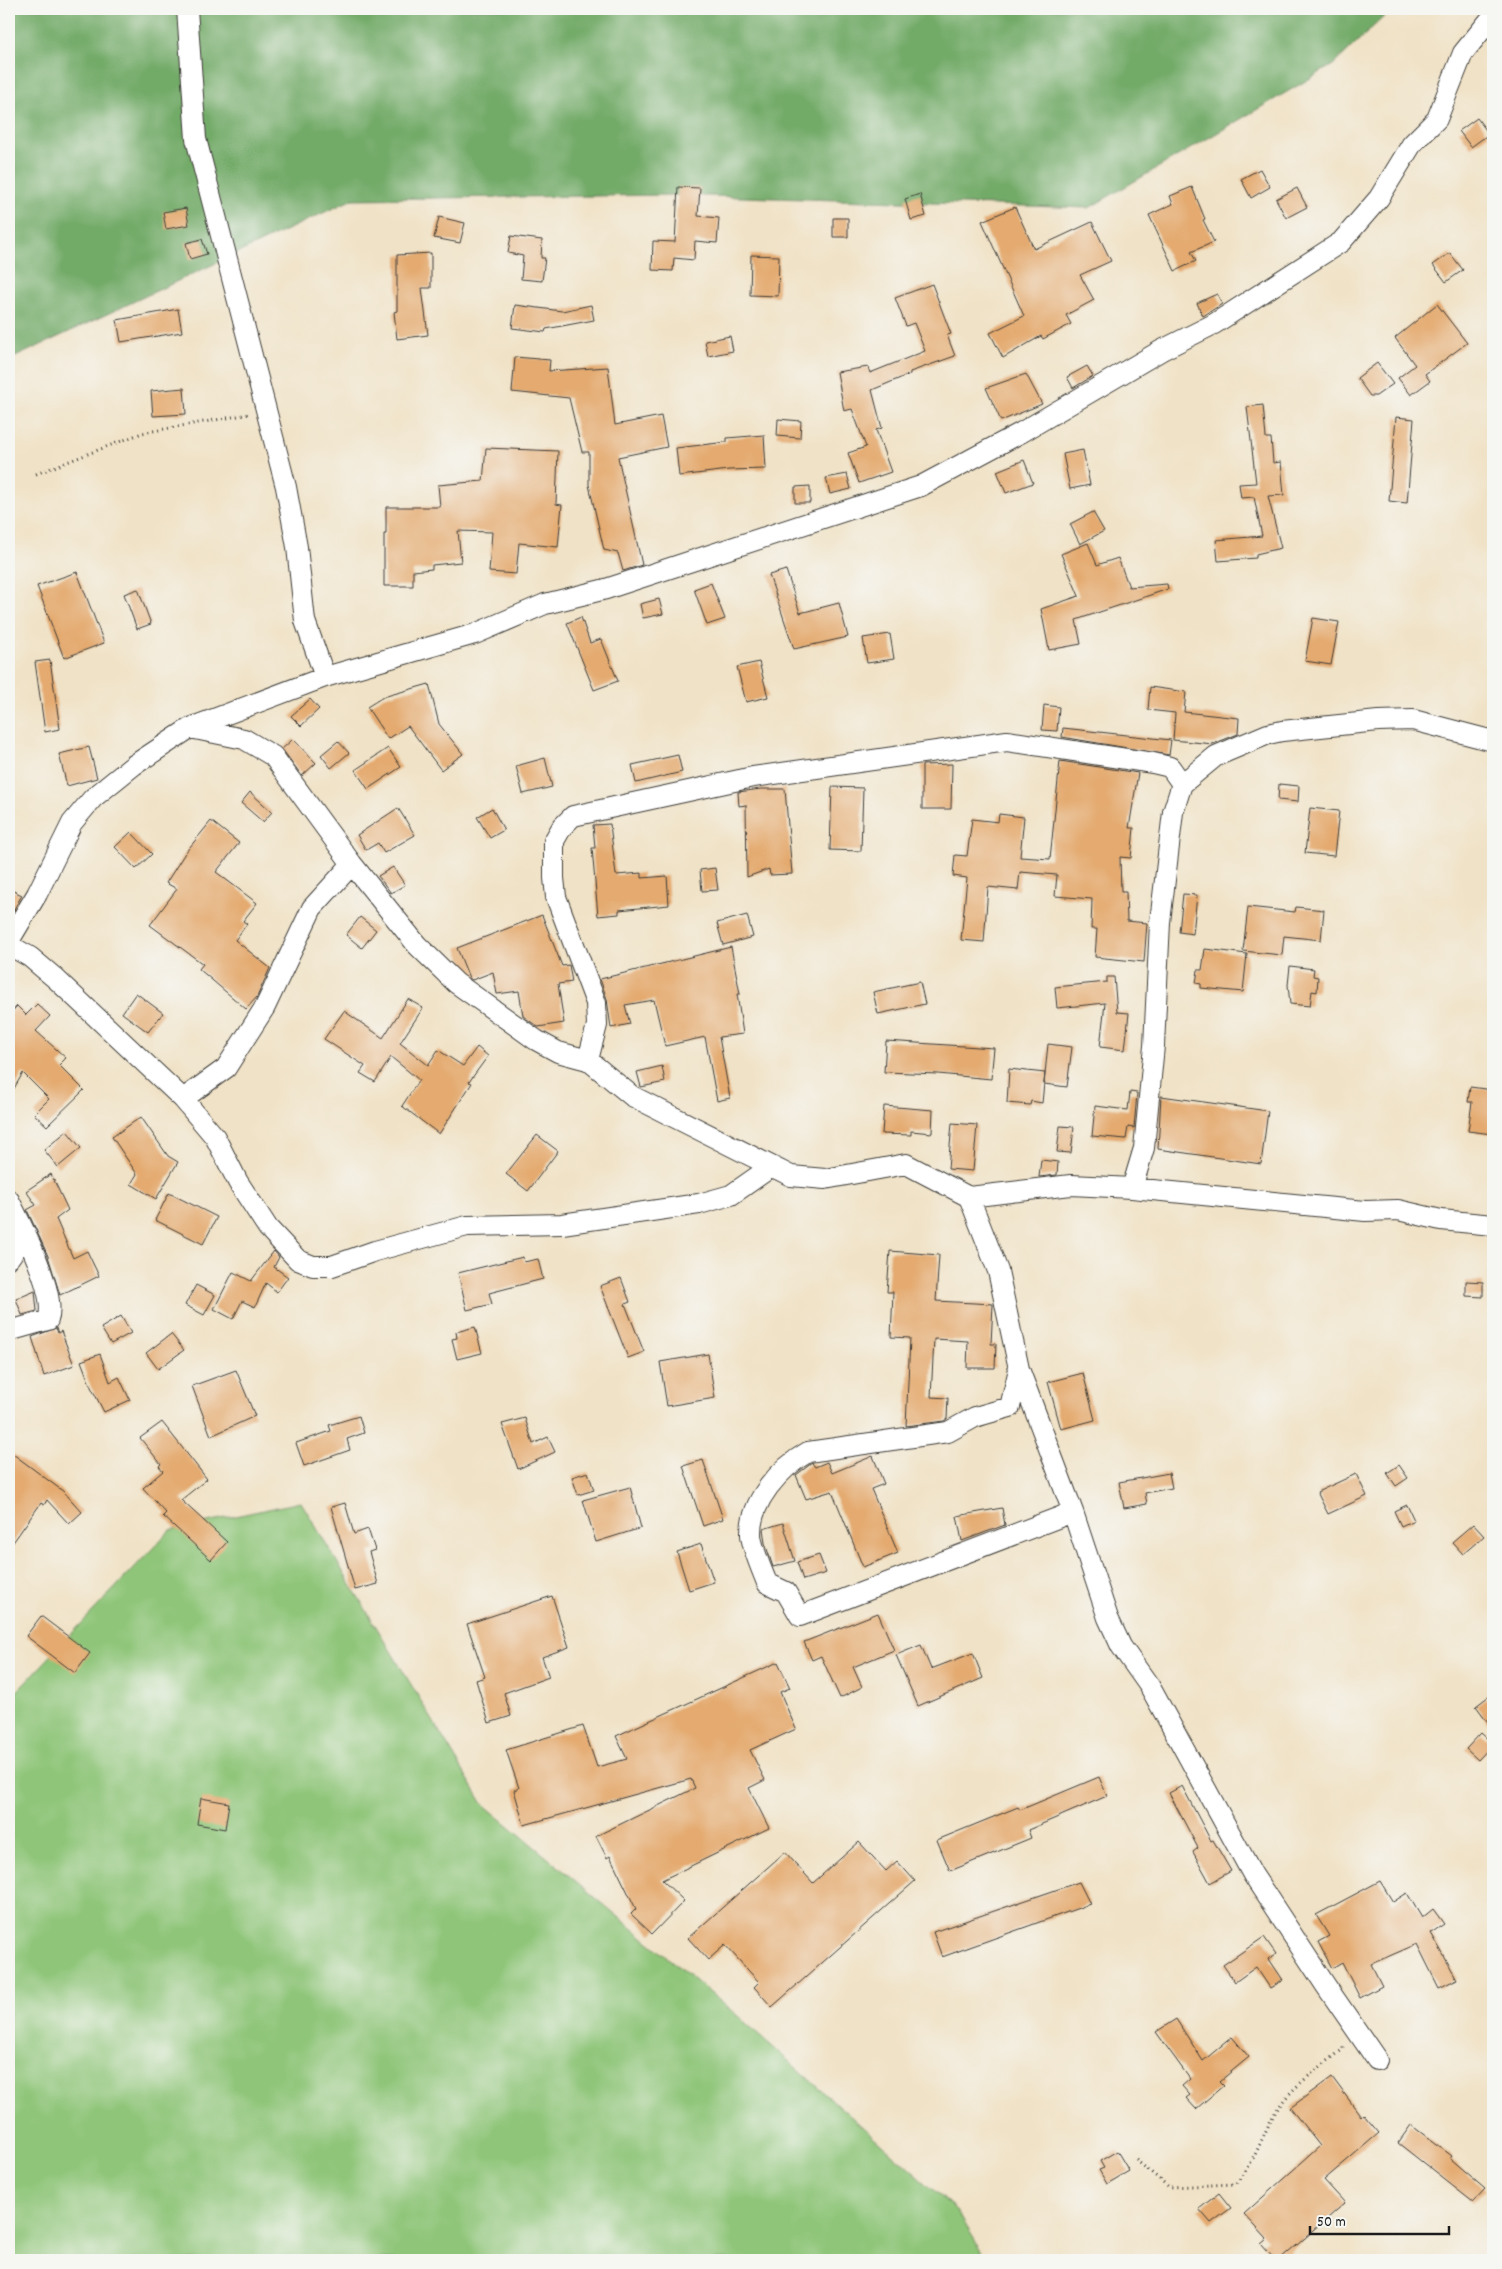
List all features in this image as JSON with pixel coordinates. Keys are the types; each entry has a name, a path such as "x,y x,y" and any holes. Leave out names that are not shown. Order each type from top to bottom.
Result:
{"street":[{"path":"187,9 196,140 286,487 297,546 305,621 325,677"},
{"path":"771,1167 731,1194 699,1204 562,1224 467,1226 375,1251 332,1266 313,1266 298,1260 268,1228 238,1182 215,1137 183,1098 56,979 30,957 9,943 37,894 72,823 93,798 134,765 190,728 325,677 466,637 545,604 606,589 921,486 1022,432 1162,350 1214,324 1341,242 1379,198 1412,144 1437,119 1463,53 1493,16"},
{"path":"1132,1188 1144,1148 1154,1046 1160,922 1174,812 1182,784 1216,756 1268,734 1282,731 1378,721 1413,720 1493,741"},
{"path":"190,728 244,739 273,756 352,864 418,945 456,983 536,1040 558,1052 588,1060 632,1096 792,1176 825,1179 906,1164 969,1197 1070,1185 1132,1188 1364,1210 1398,1210 1440,1220 1493,1226"},
{"path":"588,1060 597,1025 596,1003 556,897 554,878 554,841 562,827 573,816 753,777 1007,741 1154,763 1170,767 1182,784"},
{"path":"183,1098 226,1068 265,1007 312,908 352,864"},
{"path":"969,1197 998,1271 1019,1369 1073,1512 1108,1618 1120,1646 1150,1687 1253,1875 1346,2016 1378,2060"},
{"path":"9,1200 26,1234 45,1281 52,1312 48,1320 9,1331"},
{"path":"9,1258 26,1234"},
{"path":"1019,1369 1010,1407 975,1418 948,1432 808,1452 792,1462 768,1486 756,1510 751,1535 767,1583 786,1592 800,1616 1073,1512"}],"path":[{"path":"36,474 142,433 267,411"},
{"path":"1136,2160 1169,2188 1235,2184 1248,2167 1275,2112 1301,2084 1343,2048 1346,2016"}],"green space":[{"path":"9,9 1392,9 1333,65 1089,208 677,195 353,199 9,360"},
{"path":"301,1502 483,1804 739,2017 957,2211 987,2260 9,2260 9,1700 170,1530"}],"building":[{"path":"1477,118 1489,134 1471,147 1459,131"},
{"path":"1260,169 1270,187 1251,198 1241,179"},
{"path":"678,187 700,188 698,216 719,218 717,243 695,241 694,260 674,258 673,271 652,270 653,241 675,242"},
{"path":"1192,187 1205,219 1203,220 1214,242 1191,252 1196,261 1175,271 1149,215 1173,204 1170,196"},
{"path":"1297,188 1307,207 1286,218 1276,199"},
{"path":"920,194 926,216 911,220 905,199"},
{"path":"1015,207 1034,249 1092,222 1111,261 1080,275 1094,300 1066,315 1071,324 1043,339 1041,336 1003,358 990,333 1024,316 982,221"},
{"path":"186,208 189,225 166,229 163,212"},
{"path":"439,217 465,223 460,243 434,238"},
{"path":"833,218 848,218 848,237 833,237"},
{"path":"511,236 542,240 541,258 545,258 542,281 521,279 523,256 508,253"},
{"path":"202,239 207,254 190,259 186,243"},
{"path":"431,253 431,288 422,288 428,335 397,339 394,312 397,311 397,255"},
{"path":"1450,253 1463,270 1446,282 1433,265"},
{"path":"751,255 779,256 778,296 750,295"},
{"path":"932,284 951,334 947,335 955,356 910,372 910,374 872,390 882,428 876,430 891,472 859,483 848,453 866,447 852,409 844,411 837,372 868,367 870,373 925,351 914,323 906,326 895,298"},
{"path":"1217,294 1222,304 1203,316 1197,303"},
{"path":"1437,304 1467,343 1425,374 1430,381 1411,395 1398,378 1415,365 1395,338"},
{"path":"515,305 562,311 591,305 594,320 546,329 545,332 512,328"},
{"path":"178,309 182,332 121,342 117,320"},
{"path":"730,336 733,351 708,356 705,341"},
{"path":"515,357 550,360 549,371 608,367 615,425 661,416 667,447 618,457 642,565 623,571 618,553 604,550 589,485 589,452 582,452 569,398 512,392"},
{"path":"1377,363 1393,384 1376,396 1370,396 1357,378"},
{"path":"1087,366 1093,376 1073,388 1067,377"},
{"path":"1026,374 1042,404 1001,421 986,388"},
{"path":"184,388 186,414 153,416 151,391"},
{"path":"1263,405 1266,438 1271,438 1273,463 1281,462 1284,495 1268,496 1281,548 1256,554 1256,558 1218,561 1216,540 1262,536 1254,497 1241,498 1239,484 1256,483 1247,407"},
{"path":"1396,417 1414,419 1407,503 1389,501"},
{"path":"778,419 801,421 800,438 777,436"},
{"path":"764,435 766,469 729,470 679,476 676,448 727,442 727,438"},
{"path":"486,448 558,451 556,504 562,505 558,547 519,543 516,574 489,572 492,532 458,531 461,562 432,565 432,569 413,571 413,586 384,586 386,507 440,507 438,485 483,481"},
{"path":"1083,450 1090,485 1070,489 1063,454"},
{"path":"1024,460 1033,483 1006,493 997,471"},
{"path":"847,474 851,489 830,494 826,478"},
{"path":"810,486 810,503 795,503 795,487"},
{"path":"1093,512 1104,531 1080,544 1070,524"},
{"path":"1088,543 1097,565 1118,558 1129,587 1167,584 1168,589 1076,620 1081,644 1049,650 1041,609 1079,596 1061,554"},
{"path":"786,570 800,613 839,603 848,637 794,649 769,575"},
{"path":"77,572 104,643 64,658 37,586"},
{"path":"711,583 725,619 707,625 694,589"},
{"path":"138,589 151,624 137,629 124,594"},
{"path":"659,599 663,614 643,618 640,604"},
{"path":"581,617 590,643 601,639 618,681 594,690 567,623"},
{"path":"1313,618 1339,622 1331,665 1305,661"},
{"path":"890,634 894,659 867,663 863,638"},
{"path":"50,660 60,729 45,732 35,662"},
{"path":"759,662 768,697 746,702 737,667"},
{"path":"429,684 439,724 463,754 441,770 408,726 388,739 367,707 383,697"},
{"path":"1150,687 1186,692 1184,712 1239,718 1238,734 1213,744 1173,740 1175,713 1148,710"},
{"path":"310,699 319,709 301,726 291,716"},
{"path":"1044,705 1059,707 1057,731 1042,730"},
{"path":"1063,728 1171,740 1169,755 1062,737"},
{"path":"293,739 316,763 302,776 282,749"},
{"path":"338,741 349,753 331,768 321,755"},
{"path":"89,747 97,778 67,786 59,754"},
{"path":"388,748 401,767 368,789 355,770"},
{"path":"678,755 682,772 636,783 632,765"},
{"path":"545,758 552,787 523,794 516,766"},
{"path":"1060,761 1138,773 1129,828 1134,828 1131,858 1120,857 1121,892 1126,892 1127,921 1147,923 1144,962 1095,957 1097,929 1091,929 1092,899 1055,896 1057,875 1020,872 1018,890 988,887 984,942 961,940 967,878 953,876 955,855 967,856 972,819 998,822 999,814 1024,817 1020,857 1050,859"},
{"path":"952,764 951,809 922,809 922,765"},
{"path":"1279,784 1299,786 1298,802 1278,800"},
{"path":"832,787 863,788 861,851 830,850"},
{"path":"761,789 785,789 792,874 770,875 769,869 747,877 746,805 739,806 738,792"},
{"path":"250,792 272,812 263,822 241,803"},
{"path":"398,808 415,835 384,853 378,843 366,850 357,835"},
{"path":"492,808 504,830 490,838 477,817"},
{"path":"1310,808 1339,811 1334,856 1305,853"},
{"path":"211,821 239,843 216,872 257,903 243,921 247,924 235,940 270,968 257,997 246,1009 199,969 203,964 150,925 177,889 166,883 185,853"},
{"path":"610,824 616,875 642,873 642,878 667,876 669,905 619,910 619,914 598,916 592,848 595,848 593,825"},
{"path":"131,832 152,854 136,869 115,847"},
{"path":"393,867 405,885 391,893 378,876"},
{"path":"715,868 718,890 702,891 700,870"},
{"path":"9,889 22,895 9,918"},
{"path":"1183,894 1197,895 1193,934 1179,932"},
{"path":"1248,907 1295,912 1296,907 1324,910 1321,940 1284,936 1282,955 1243,951"},
{"path":"542,915 562,966 569,965 572,982 558,984 564,1023 538,1027 523,1016 519,991 497,994 493,972 472,980 469,978 457,948"},
{"path":"747,915 753,937 723,945 717,923"},
{"path":"360,917 376,930 362,948 346,935"},
{"path":"731,947 740,994 737,994 743,1034 719,1037 730,1098 717,1101 705,1037 665,1046 654,1000 625,1005 630,1024 611,1028 607,999 600,979"},
{"path":"1205,949 1247,954 1243,992 1201,988 1201,984 1196,983 1198,970 1202,970"},
{"path":"1290,966 1314,969 1313,976 1318,977 1317,992 1312,991 1310,1006 1290,1004 1288,985"},
{"path":"1107,977 1114,977 1117,1012 1129,1013 1125,1050 1100,1047 1105,1003 1057,1008 1055,987 1107,982"},
{"path":"920,982 925,1004 878,1014 873,992"},
{"path":"136,993 163,1013 148,1032 122,1013"},
{"path":"408,999 423,1008 400,1043 428,1065 438,1050 463,1066 477,1047 488,1056 469,1082 472,1083 439,1134 402,1106 419,1080 391,1057 375,1082 360,1073 365,1066 324,1039 344,1011 383,1038"},
{"path":"37,1004 50,1016 36,1031 66,1058 59,1065 84,1090 47,1126 34,1114 49,1099 23,1073 9,1097 9,1015 17,1006 26,1015"},
{"path":"886,1041 994,1048 991,1079 938,1074 884,1072"},
{"path":"1048,1044 1072,1047 1067,1087 1044,1084"},
{"path":"662,1066 665,1082 641,1087 637,1072"},
{"path":"1009,1069 1045,1073 1042,1103 1031,1101 1030,1105 1007,1103"},
{"path":"1470,1087 1493,1090 1492,1134 1468,1131 1472,1102 1468,1102"},
{"path":"1130,1092 1137,1093 1134,1128 1128,1127 1126,1139 1092,1136 1095,1106 1128,1110"},
{"path":"1161,1096 1268,1111 1261,1164 1158,1149"},
{"path":"884,1106 933,1110 932,1133 911,1131 911,1135 882,1134"},
{"path":"141,1117 168,1156 178,1162 156,1199 131,1184 137,1174 112,1137"},
{"path":"952,1123 977,1125 973,1171 948,1169"},
{"path":"1060,1126 1074,1127 1071,1153 1057,1152"},
{"path":"67,1131 81,1148 58,1167 44,1150"},
{"path":"537,1135 558,1151 528,1191 506,1174"},
{"path":"1041,1160 1058,1162 1057,1175 1039,1177"},
{"path":"51,1174 68,1210 56,1219 73,1258 87,1251 99,1276 60,1295 48,1256 27,1210 36,1205 26,1191"},
{"path":"169,1193 217,1217 203,1244 155,1220"},
{"path":"274,1251 279,1257 274,1267 288,1277 277,1292 266,1283 255,1307 242,1301 233,1319 214,1309 233,1272 251,1281"},
{"path":"890,1251 939,1255 936,1301 993,1304 991,1344 996,1344 995,1368 967,1368 968,1341 934,1339 931,1397 948,1398 947,1419 944,1421 906,1426 910,1338 891,1337 893,1292 887,1292"},
{"path":"523,1257 524,1262 538,1259 543,1279 489,1293 492,1304 467,1310 458,1273"},
{"path":"621,1278 630,1302 625,1304 644,1352 628,1358 600,1286"},
{"path":"1466,1281 1483,1282 1483,1297 1466,1296"},
{"path":"196,1285 215,1295 204,1315 185,1305"},
{"path":"35,1291 37,1311 22,1315 16,1299"},
{"path":"121,1316 131,1333 111,1344 101,1328"},
{"path":"475,1327 482,1353 457,1359 452,1339 457,1338 456,1332"},
{"path":"56,1328 58,1333 61,1331 74,1365 44,1376 32,1337"},
{"path":"171,1334 184,1350 158,1369 146,1353"},
{"path":"100,1354 110,1382 119,1377 130,1400 104,1412 91,1387 81,1361"},
{"path":"708,1354 715,1398 667,1406 660,1362"},
{"path":"236,1370 255,1416 211,1436 192,1386"},
{"path":"1083,1373 1095,1420 1061,1429 1048,1382"},
{"path":"359,1416 364,1433 347,1439 350,1450 304,1466 296,1443 331,1431 329,1425"},
{"path":"525,1418 533,1444 548,1437 555,1452 518,1469 502,1424"},
{"path":"162,1422 207,1479 181,1500 227,1542 211,1560 163,1516 166,1513 143,1488 163,1471 159,1466 161,1464 140,1438"},
{"path":"9,1451 64,1492 82,1512 69,1524 47,1500 44,1505 41,1503 9,1548"},
{"path":"873,1456 884,1484 871,1489 898,1553 863,1567 832,1491 806,1499 796,1475 812,1463 815,1467 827,1462 832,1473"},
{"path":"703,1460 723,1519 703,1526 683,1466"},
{"path":"1399,1465 1408,1478 1396,1486 1387,1473"},
{"path":"588,1472 594,1490 578,1495 572,1477"},
{"path":"1169,1473 1172,1488 1145,1493 1147,1504 1124,1508 1119,1482"},
{"path":"1356,1474 1367,1496 1328,1514 1317,1492"},
{"path":"630,1487 641,1528 596,1542 583,1500"},
{"path":"345,1503 354,1534 368,1529 375,1550 369,1552 378,1584 355,1590 331,1507"},
{"path":"1407,1505 1414,1520 1401,1526 1394,1511"},
{"path":"1002,1508 1005,1525 962,1541 957,1516"},
{"path":"783,1523 795,1561 773,1567 765,1543 763,1529"},
{"path":"1473,1524 1484,1536 1463,1554 1452,1542"},
{"path":"701,1544 714,1582 689,1590 677,1552"},
{"path":"819,1555 826,1573 803,1580 797,1562"},
{"path":"552,1596 569,1647 542,1657 549,1677 504,1693 511,1716 489,1723 476,1680 485,1677 467,1624"},
{"path":"878,1613 894,1650 853,1667 862,1687 840,1698 821,1656 812,1660 804,1642"},
{"path":"41,1616 90,1653 75,1673 26,1636"},
{"path":"921,1645 931,1669 973,1653 983,1678 918,1706 896,1655"},
{"path":"778,1662 790,1688 780,1692 796,1729 750,1750 765,1780 749,1788 769,1828 662,1880 684,1901 652,1934 631,1914 636,1909 610,1856 607,1858 596,1836 695,1788 691,1779 524,1825 514,1790 519,1788 506,1750 583,1726 597,1767 627,1759 616,1736"},
{"path":"1493,1693 1493,1729 1476,1706"},
{"path":"1481,1733 1493,1744 1478,1760 1466,1749"},
{"path":"1099,1777 1107,1796 1028,1830 1031,1838 950,1871 937,1840 1018,1807 1020,1810"},
{"path":"1182,1786 1211,1841 1213,1840 1231,1871 1210,1883 1193,1852 1198,1848 1169,1793"},
{"path":"201,1798 229,1803 225,1829 197,1824"},
{"path":"859,1842 886,1871 897,1861 915,1881 772,2007 754,1987 759,1982 725,1945 708,1960 688,1938 785,1852 813,1883"},
{"path":"1380,1881 1393,1902 1407,1893 1422,1918 1433,1909 1444,1924 1431,1933 1457,1979 1439,1988 1417,1944 1371,1964 1382,1986 1360,1998 1342,1962 1332,1968 1318,1942 1329,1936 1316,1915"},
{"path":"1079,1882 1090,1904 942,1957 933,1932"},
{"path":"1264,1937 1276,1954 1269,1959 1283,1980 1270,1988 1256,1967 1235,1982 1223,1965"},
{"path":"1176,2019 1203,2061 1232,2037 1249,2057 1220,2081 1224,2085 1196,2109 1186,2098 1190,2095 1182,2086 1190,2079 1156,2032"},
{"path":"1332,2077 1361,2116 1363,2114 1379,2133 1324,2180 1345,2203 1280,2260 1275,2260 1261,2244 1267,2239 1244,2214 1320,2146 1290,2108"},
{"path":"1411,2125 1452,2156 1450,2159 1485,2189 1473,2202 1398,2143"},
{"path":"1117,2151 1129,2171 1107,2184 1099,2170 1104,2168 1100,2161"},
{"path":"1219,2193 1231,2208 1211,2223 1199,2209"}]}
